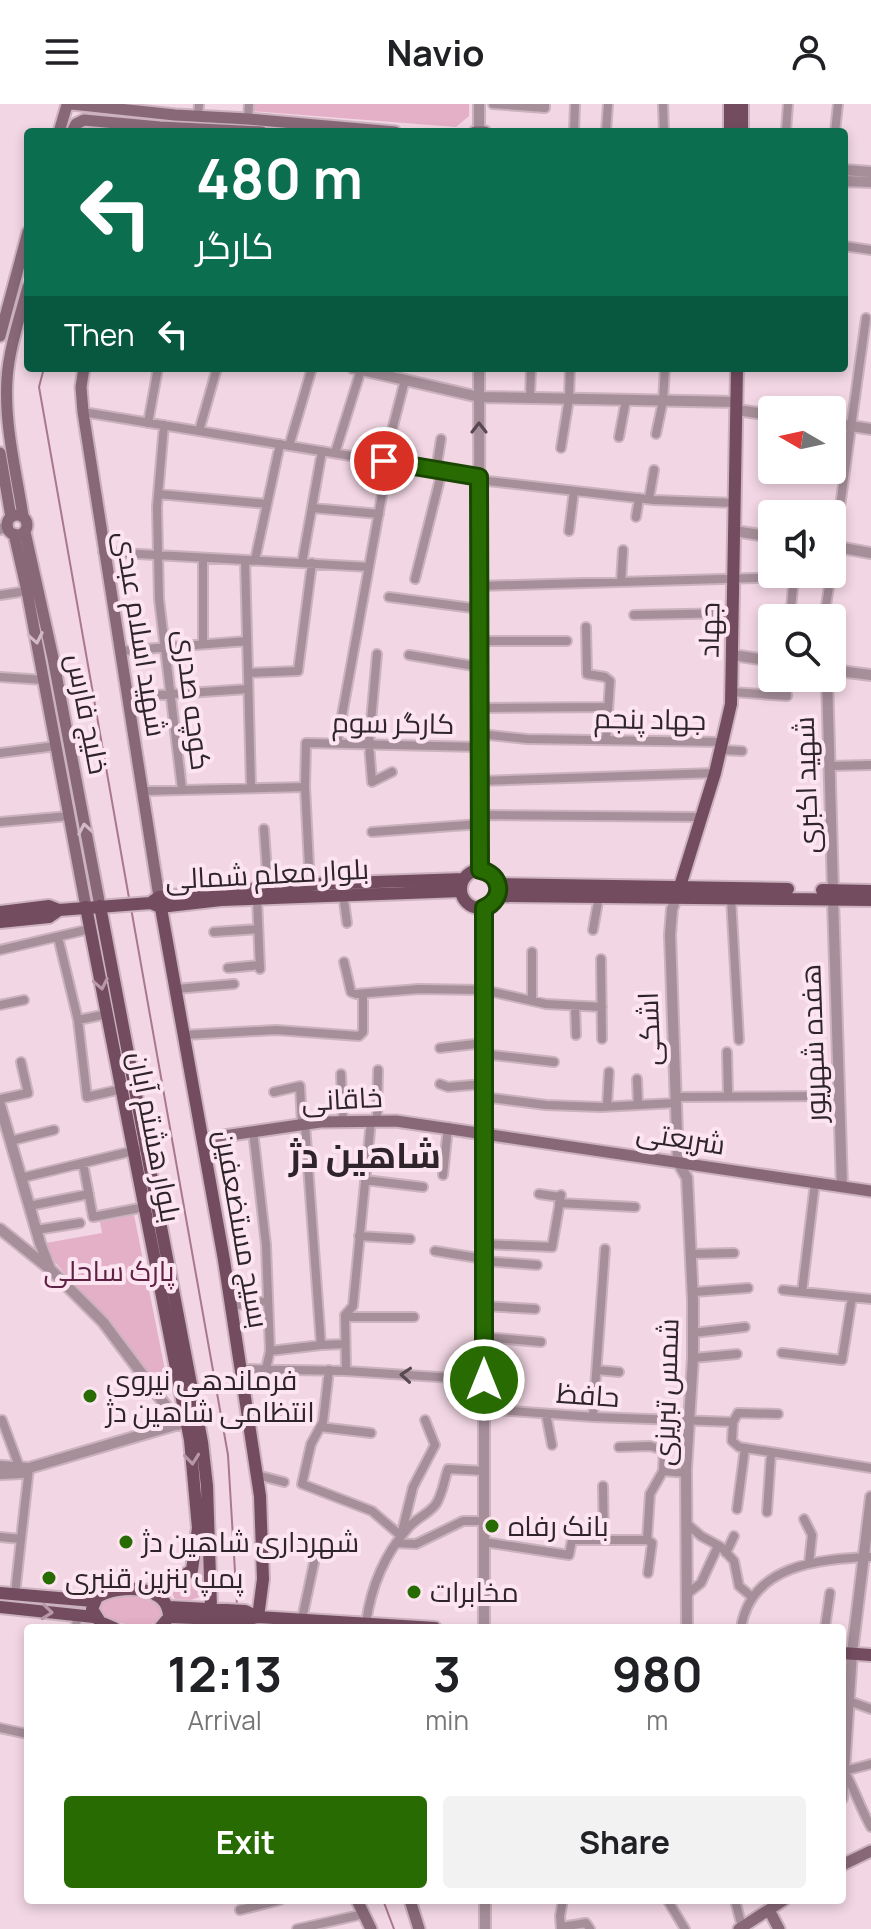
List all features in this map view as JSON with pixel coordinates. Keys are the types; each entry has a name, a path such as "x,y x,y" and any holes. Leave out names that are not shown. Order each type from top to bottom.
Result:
{"main road":[{"path":"730,104 730,128"},
{"path":"742,104 742,128"},
{"path":"61,128 72,105 244,128"},
{"path":"74,128 84,120 138,127"},
{"path":"0,336 3,308 24,244"},
{"name":"خلیج فارس","path":"24,302 11,349 7,380 13,526 86,907"},
{"name":"شهید اسلام عبدی","path":"83,372 83,412 142,791 153,902"},
{"name":"جهاد","path":"679,891 715,773 732,692 737,372"},
{"path":"0,453 13,526"},
{"name":"خلیج فارس","path":"13,526 56,671 106,905"},
{"path":"480,870 491,874 498,890 490,905 484,908 467,902 463,885 468,874 480,870"},
{"name":"بلوار معلم شمالی","path":"153,902 185,903 249,895 268,887 463,885"},
{"name":"بلوار معلم شمالی","path":"153,902 249,895 343,894 463,885"},
{"path":"498,890 599,896 679,891 731,897 871,891"},
{"path":"498,890 833,894 871,900"},
{"path":"0,912 49,906 59,910 153,902"},
{"name":"بسیج مستضعفین","path":"153,902 166,931 257,1475 262,1519 263,1579 251,1618"},
{"path":"166,931 171,916 185,903"},
{"name":"بلوار هشتم آبان","path":"106,905 145,1207 163,1274"},
{"name":"بلوار هشتم آبان","path":"86,907 163,1274 187,1422 198,1528 192,1570 156,1595"},
{"path":"0,922 49,917 59,910"},
{"name":"خاقانی","path":"203,1139 304,1124 374,1121 484,1132"},
{"name":"شریعتی","path":"484,1132 871,1191"},
{"name":"بلوار هشتم آبان","path":"187,1422 207,1486 215,1616"},
{"path":"0,1593 93,1601 104,1593 122,1589 156,1595 164,1599 169,1612"},
{"path":"93,1601 94,1617"},
{"path":"0,1607 76,1622 94,1617 107,1624"},
{"path":"169,1612 377,1624"},
{"path":"162,1624 169,1612"},
{"path":"847,1653 871,1655"},
{"path":"846,1863 871,1851"},
{"path":"359,1904 371,1929"},
{"path":"411,1904 419,1929"},
{"path":"747,1926 778,1904"},
{"path":"769,1910 779,1929"}],"street":[{"path":"244,128 249,104"},
{"path":"477,128 479,104"},
{"path":"493,104 545,108 545,104"},
{"path":"574,128 575,104"},
{"path":"606,128 608,104"},
{"path":"663,104 664,128"},
{"path":"786,128 788,104"},
{"path":"835,128 838,104"},
{"path":"848,170 871,172"},
{"path":"848,181 871,182"},
{"path":"848,247 871,250"},
{"path":"841,500 866,318"},
{"path":"148,423 157,372"},
{"path":"199,431 216,372"},
{"path":"251,787 247,641 250,560 284,445 311,372"},
{"path":"335,453 356,372"},
{"path":"370,372 479,397 663,401 737,406 758,411"},
{"path":"479,372 480,870"},
{"path":"530,398 531,372"},
{"path":"561,448 570,372"},
{"path":"656,434 665,372"},
{"path":"337,743 386,462 405,380"},
{"path":"619,437 626,400"},
{"path":"83,412 479,478 649,499 735,503"},
{"name":"کوچه صدری","path":"164,425 157,555 164,647 182,789"},
{"path":"846,425 871,429"},
{"path":"415,579 439,470 441,439"},
{"path":"302,563 322,451"},
{"path":"649,499 654,470"},
{"path":"569,531 574,491"},
{"path":"158,494 267,504"},
{"path":"636,517 639,498"},
{"path":"312,508 379,514"},
{"path":"735,531 758,535"},
{"path":"846,549 871,553"},
{"path":"621,582 623,550"},
{"path":"103,552 369,567"},
{"path":"203,558 203,644"},
{"path":"248,673 298,671 312,563"},
{"path":"479,586 794,577 791,604"},
{"path":"0,595 27,591"},
{"path":"389,597 480,609"},
{"path":"634,615 734,613"},
{"path":"586,627 586,672 608,678 606,740"},
{"path":"119,651 247,641"},
{"path":"479,641 567,641"},
{"path":"377,654 369,744 372,782 392,772"},
{"path":"409,655 480,667"},
{"path":"733,655 758,659"},
{"path":"846,672 871,675"},
{"path":"0,677 44,680"},
{"path":"127,697 248,689"},
{"path":"732,692 787,696 787,692"},
{"name":"شهید اکبری","path":"827,692 833,894"},
{"path":"479,708 608,707"},
{"name":"جهاد پنجم","path":"480,734 527,739 722,746 742,751"},
{"name":"کارگر سوم","path":"305,787 306,743 480,747"},
{"path":"0,753 56,746"},
{"path":"829,766 871,765"},
{"path":"480,781 715,773"},
{"path":"142,791 305,787 310,885"},
{"path":"0,822 69,816"},
{"path":"372,832 480,819 702,817"},
{"path":"264,829 268,887"},
{"name":"اشکی","path":"678,1162 670,935 672,909 679,891"},
{"path":"343,894 347,923"},
{"name":"هفده شهریور","path":"833,894 842,1187"},
{"path":"228,968 260,967 258,929 249,895"},
{"path":"593,930 599,896"},
{"path":"731,897 739,1040"},
{"path":"484,908 484,1624"},
{"path":"0,950 90,929"},
{"path":"214,932 258,929"},
{"path":"58,937 78,1020 87,1097 122,1089"},
{"path":"532,952 532,1001"},
{"path":"601,959 602,1039"},
{"path":"344,962 351,992 484,990 532,1001 602,1007"},
{"path":"176,989 234,984"},
{"path":"184,1035 276,1030 359,1036 363,1032 363,994"},
{"path":"0,1005 24,1000"},
{"path":"575,1006 576,1035"},
{"path":"78,1020 107,1014"},
{"path":"440,1048 484,1049 554,1062"},
{"path":"727,1052 728,1095"},
{"path":"21,1062 28,1093 0,1102 36,1230 51,1270"},
{"path":"346,1371 345,1317 353,1306 378,1070"},
{"path":"607,1106 609,1072"},
{"path":"341,1074 343,1122"},
{"path":"637,1079 638,1105"},
{"path":"440,1084 448,1087 484,1084"},
{"path":"274,1092 300,1086 321,1345"},
{"path":"484,1097 607,1106 728,1095 839,1096"},
{"path":"443,1175 448,1127"},
{"path":"10,1141 54,1130"},
{"path":"253,1131 266,1245 270,1351 266,1369"},
{"path":"21,1178 139,1150"},
{"name":"شمس تبریزی","path":"678,1162 687,1178 693,1292 693,1358 686,1473 687,1624"},
{"path":"83,1163 93,1217 145,1207"},
{"path":"365,1180 423,1187"},
{"path":"802,1292 815,1183"},
{"path":"29,1206 89,1194"},
{"path":"539,1194 635,1207"},
{"path":"484,1244 552,1247 560,1198"},
{"path":"36,1230 80,1223"},
{"path":"1,1231 51,1270 103,1322 169,1410 187,1422"},
{"path":"359,1235 410,1239"},
{"path":"593,1417 605,1249"},
{"path":"435,1251 537,1265"},
{"path":"692,1254 734,1253"},
{"path":"693,1292 748,1288"},
{"path":"783,1290 871,1299"},
{"path":"782,1353 842,1360 852,1297"},
{"path":"231,1306 267,1301"},
{"path":"484,1306 535,1309"},
{"path":"345,1317 414,1317"},
{"path":"693,1333 745,1327"},
{"path":"484,1337 541,1342"},
{"path":"270,1351 345,1344"},
{"path":"693,1358 737,1354"},
{"path":"241,1369 329,1370 484,1380"},
{"path":"329,1370 320,1427 311,1444 302,1484 372,1511 398,1540 416,1544 463,1521 484,1521"},
{"path":"597,1370 619,1372"},
{"name":"حافظ","path":"484,1409 689,1422 733,1422 738,1413 778,1414"},
{"path":"546,1414 552,1445"},
{"path":"248,1416 276,1417"},
{"path":"2,1420 24,1467 15,1594"},
{"path":"398,1540 413,1487 435,1445 425,1420"},
{"path":"0,1466 24,1467 187,1422"},
{"path":"733,1422 735,1445 871,1468"},
{"path":"320,1427 371,1433"},
{"path":"619,1447 650,1446 664,1450 663,1471 650,1494 647,1540"},
{"path":"737,1509 745,1448"},
{"path":"767,1512 771,1453"},
{"path":"0,1474 22,1473 24,1467"},
{"path":"366,1623 372,1590 384,1561 410,1524 433,1508 441,1495 448,1469 484,1471"},
{"path":"663,1471 686,1473"},
{"path":"257,1475 284,1482"},
{"path":"603,1486 604,1540"},
{"path":"871,1497 868,1557 847,1653 847,1697 871,1709"},
{"path":"804,1519 812,1535 809,1563"},
{"path":"686,1523 734,1561 739,1586 752,1597"},
{"path":"726,1553 734,1536"},
{"path":"0,1537 21,1539"},
{"path":"484,1542 569,1555 572,1540 647,1540 652,1543 648,1573"},
{"path":"302,1619 318,1544"},
{"path":"687,1594 701,1583 718,1546"},
{"path":"742,1624 743,1613 752,1597 791,1567 868,1557"},
{"path":"826,1624 830,1593"},
{"path":"0,1728 24,1733"},
{"path":"846,1766 871,1764"},
{"path":"846,1770 860,1809 871,1827"},
{"path":"240,1910 264,1904"},
{"path":"485,1904 485,1929"},
{"path":"562,1904 561,1928 586,1923 590,1929"},
{"path":"670,1904 685,1929"},
{"path":"737,1904 747,1926"},
{"path":"297,1929 364,1914"}],"green space":[{"path":"250,104 469,104 469,116 456,127 250,111"},
{"name":"پارک ساحلی","path":"134,1215 169,1390 156,1381 48,1254 46,1243 102,1233 100,1222"},
{"path":"202,1558 202,1596 191,1600 175,1599 171,1591 191,1579"},
{"path":"117,1595 136,1595 162,1606 164,1613 160,1621 152,1624 119,1622 97,1610 102,1600"}],"waterway":[{"path":"43,372 39,387 129,898"},
{"path":"131,908 228,1455 237,1605"},
{"path":"385,1904 394,1929"}],"place":[{"name":"فرماندهی نیروی انتظامی شاهین دژ","path":"90,1396"},
{"name":"بانک رفاه","path":"492,1526"},
{"name":"شهرداری شاهین دژ","path":"126,1542"},
{"name":"پمپ بنزین قنبری","path":"49,1578"},
{"name":"مخابرات","path":"414,1592"}],"district":[{"name":"شاهین دژ","path":"365,1155"}],"route":[{"path":"384,461 479,477 480,870 496,878 499,890 495,901 484,908 484,1380"}]}
